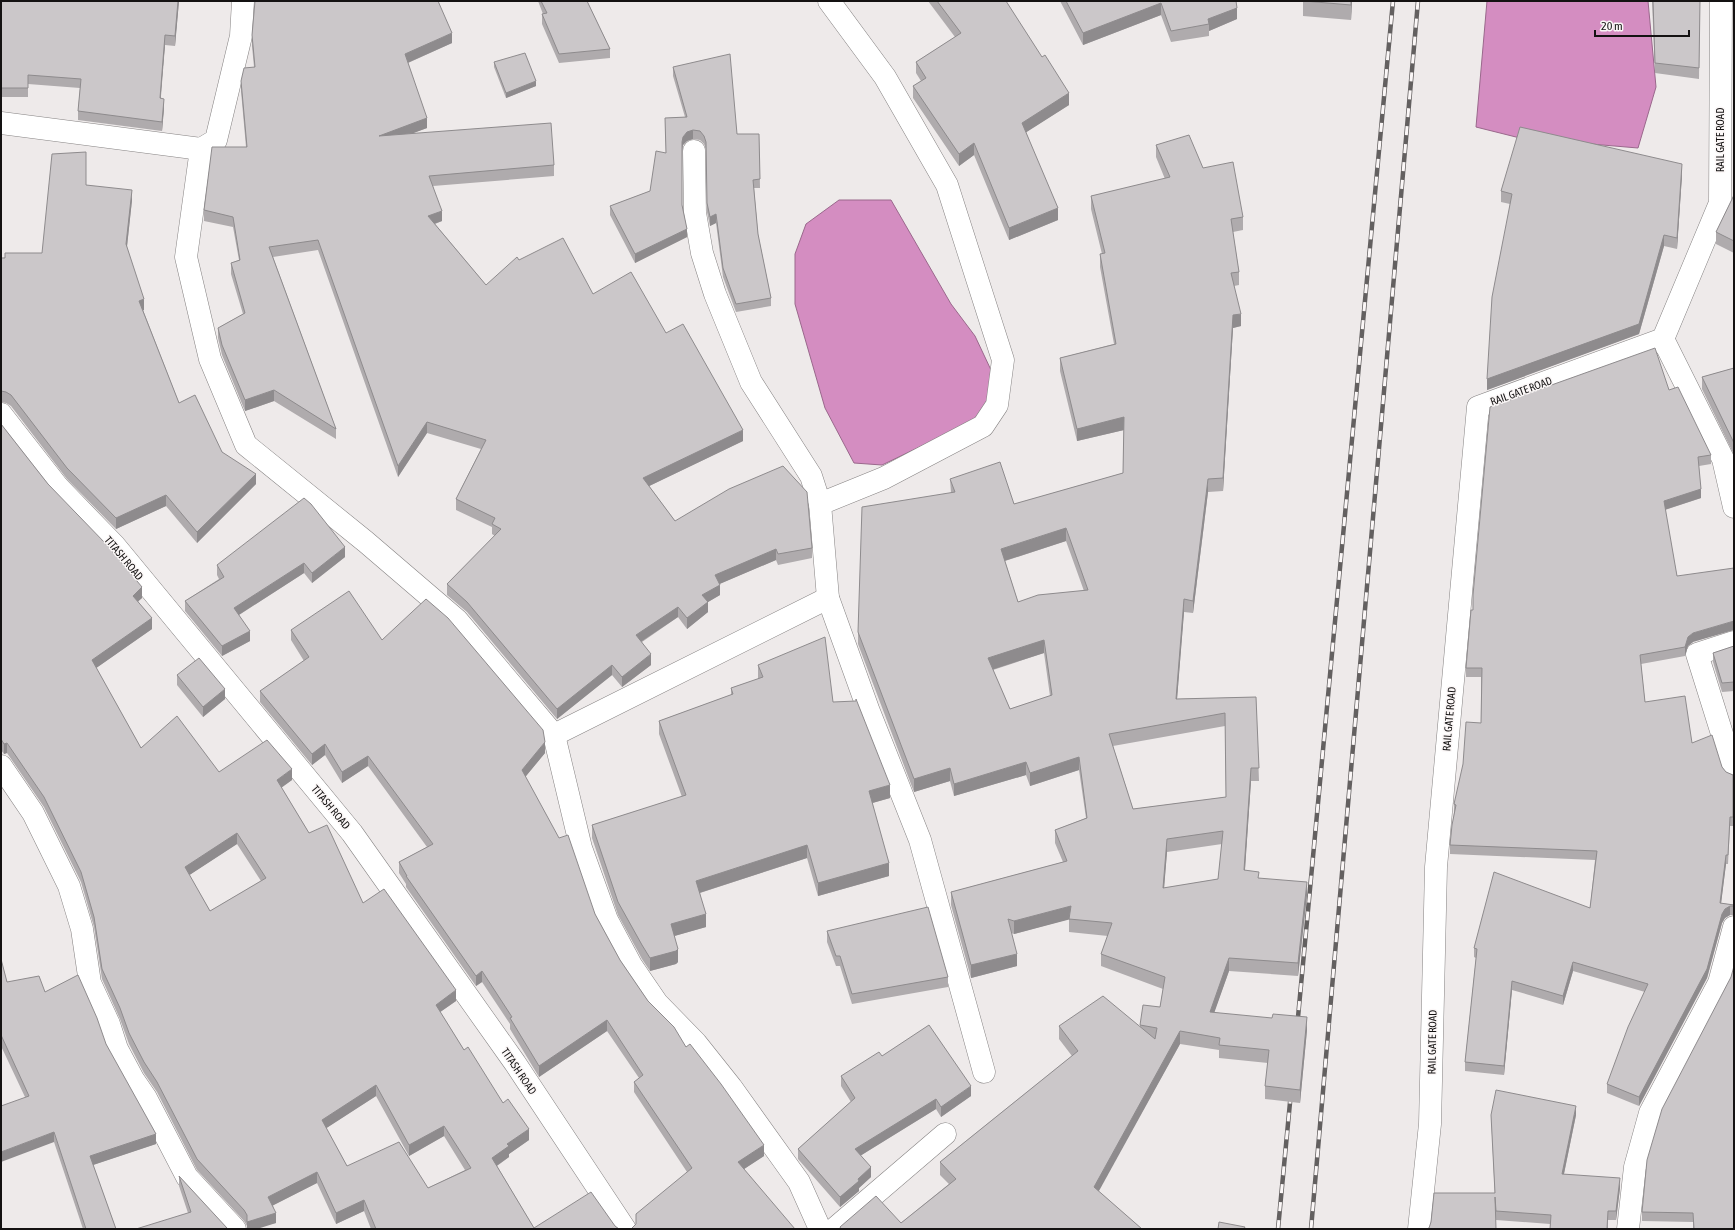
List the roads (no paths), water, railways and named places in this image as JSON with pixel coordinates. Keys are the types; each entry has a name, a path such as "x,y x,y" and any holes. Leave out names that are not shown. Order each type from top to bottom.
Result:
{"street":[{"path":"1,123 201,149 216,140 241,36 243,1"},
{"path":"820,504 884,478 983,426 997,405 1003,360 948,185 885,77 829,1"},
{"name":"RAIL GATE ROAD","path":"1419,1229 1430,1124 1436,867 1478,407 1664,339 1720,203 1721,1"},
{"path":"201,149 186,257 210,359 246,445 366,542 457,620 554,735 581,848 608,920 631,965 657,1003 696,1043 731,1087 799,1182 820,1229"},
{"path":"694,151 695,213 702,253 715,294 751,382 811,476 820,504 828,598 868,709 920,840 984,1072"},
{"path":"1664,339 1723,459 1734,507"},
{"name":"TITASH ROAD","path":"1,414 58,487 115,546 352,833 515,1063 624,1229"},
{"path":"554,735 828,598"},
{"path":"1734,642 1697,654 1734,772"},
{"path":"1,766 33,813 69,886 82,930 90,983 109,1024 117,1049 133,1079 146,1098 187,1177 235,1229"},
{"path":"1628,1229 1635,1167 1650,1113 1719,983 1734,927"},
{"path":"834,1229 945,1134"}],"railway":[{"path":"1297,1028 1393,1"},
{"path":"1311,1229 1418,1"},
{"path":"1278,1229 1291,1092"}]}
